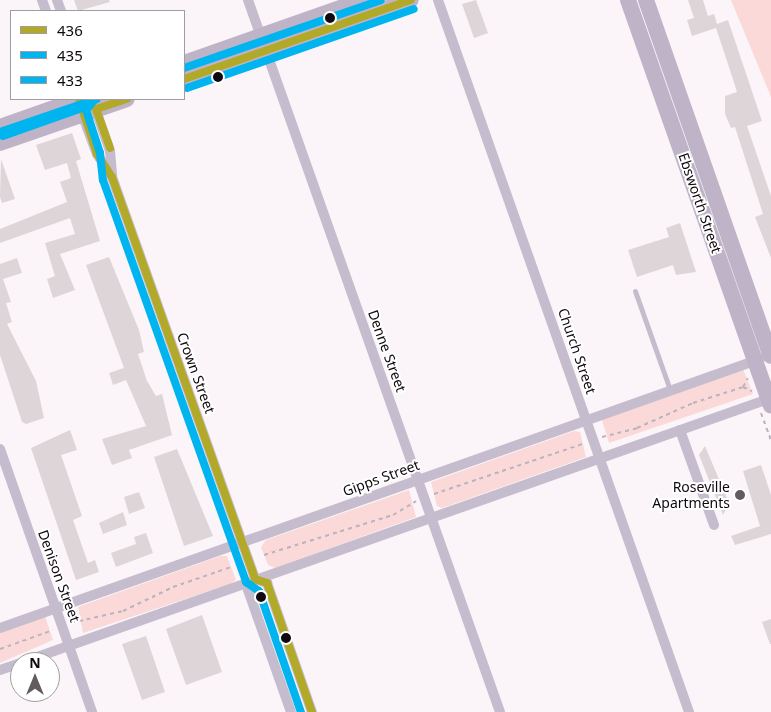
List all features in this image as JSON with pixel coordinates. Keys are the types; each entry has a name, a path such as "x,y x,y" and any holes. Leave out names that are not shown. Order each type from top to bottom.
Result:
{"main road":[{"path":"185,79 363,0"},
{"path":"185,62 263,44 411,0"},
{"name":"Ebsworth Street","path":"628,0 766,357"},
{"name":"Ebsworth Street","path":"646,0 766,357 760,379 770,401"},
{"path":"0,127 84,103 116,100"},
{"path":"0,143 84,103"}],"street":[{"name":"Denne Street","path":"248,0 500,712"},
{"name":"Church Street","path":"438,0 689,712"},
{"name":"Crown Street","path":"84,103 97,154 112,176 255,579"},
{"name":"Gipps Street","path":"0,628 586,419 766,357"},
{"path":"52,652 432,518 598,457 770,401"},
{"path":"680,430 714,525"},
{"name":"Denison Street","path":"0,449 92,712"},
{"name":"Crown Street","path":"255,579 248,590 291,712"},
{"name":"Crown Street","path":"255,579 267,583 312,712"}],"lane":[{"path":"635,291 670,390"}],"path":[{"path":"264,555 393,516 425,498 593,440 637,428 760,379"},
{"path":"0,649 62,626 123,611 173,587 231,567"}],"shaded area":[{"path":"731,0 771,0 771,97"},
{"path":"743,369 753,394 609,443 601,417"},
{"path":"574,431 580,432 586,457 442,508 437,506 431,482"},
{"path":"409,490 416,517 275,568 268,565 261,547 266,540"},
{"path":"220,556 227,556 236,580 230,584 83,633 78,607"},
{"path":"44,613 53,640 25,652 10,652 10,659 0,663 0,631"}],"building":[{"path":"74,0 109,0 110,2 82,10 78,10"},
{"path":"476,0 488,33 474,38 462,4"},
{"path":"688,0 703,0 708,16 714,14 717,24 728,20 762,121 747,126 771,196 771,258 755,217 763,214 735,127 731,128 725,114 725,96 737,92 728,64 716,28 692,36 687,20 694,18"},
{"path":"72,133 81,159 76,161 100,241 60,254 75,290 53,298 47,279 55,276 45,243 75,234 70,218 0,243 0,229 67,202 60,182 71,178 67,163 45,170 36,145"},
{"path":"1,159 15,199 2,203 0,197"},
{"path":"680,223 696,272 676,275 673,265 637,277 628,250 669,237 666,228"},
{"path":"109,257 139,330 144,352 138,354 147,381 156,396 162,394 172,435 129,450 132,458 112,465 102,439 146,426 126,380 113,385 109,373 124,368 86,265"},
{"path":"17,258 22,273 3,279 11,302 6,303 12,322 7,324 36,381 44,418 26,424 22,422 0,355 0,264"},
{"path":"70,430 77,450 61,455 82,516 73,520 88,563 95,560 99,572 76,580 31,448"},
{"path":"705,446 729,503 723,515 699,455"},
{"path":"177,449 213,536 184,546 154,457"},
{"path":"761,465 771,495 771,534 735,545 731,536 760,526 743,471"},
{"path":"139,492 145,508 129,514 124,497"},
{"path":"123,512 127,525 103,534 99,523"},
{"path":"146,533 153,553 116,567 111,553 136,544 134,537"},
{"path":"202,615 222,672 186,685 166,629"},
{"path":"771,619 771,644 770,644 762,622"},
{"path":"146,636 165,692 142,700 122,644"}],"transit line":[{"name":"433","path":"185,68 381,0"},
{"name":"436","path":"185,79 411,0"},
{"name":"435","path":"187,88 414,9"},
{"name":"436","path":"79,100 97,154 112,177 255,579"},
{"name":"435","path":"94,100 86,110 100,153 103,180 246,582 259,591 301,712"},
{"name":"433","path":"0,132 94,100"},
{"name":"436","path":"110,148 96,109 124,100"},
{"name":"435","path":"3,136 82,108"},
{"name":"436","path":"255,579 267,583 312,712"}],"place":[{"name":"Roseville Apartments","path":"740,495"}]}
